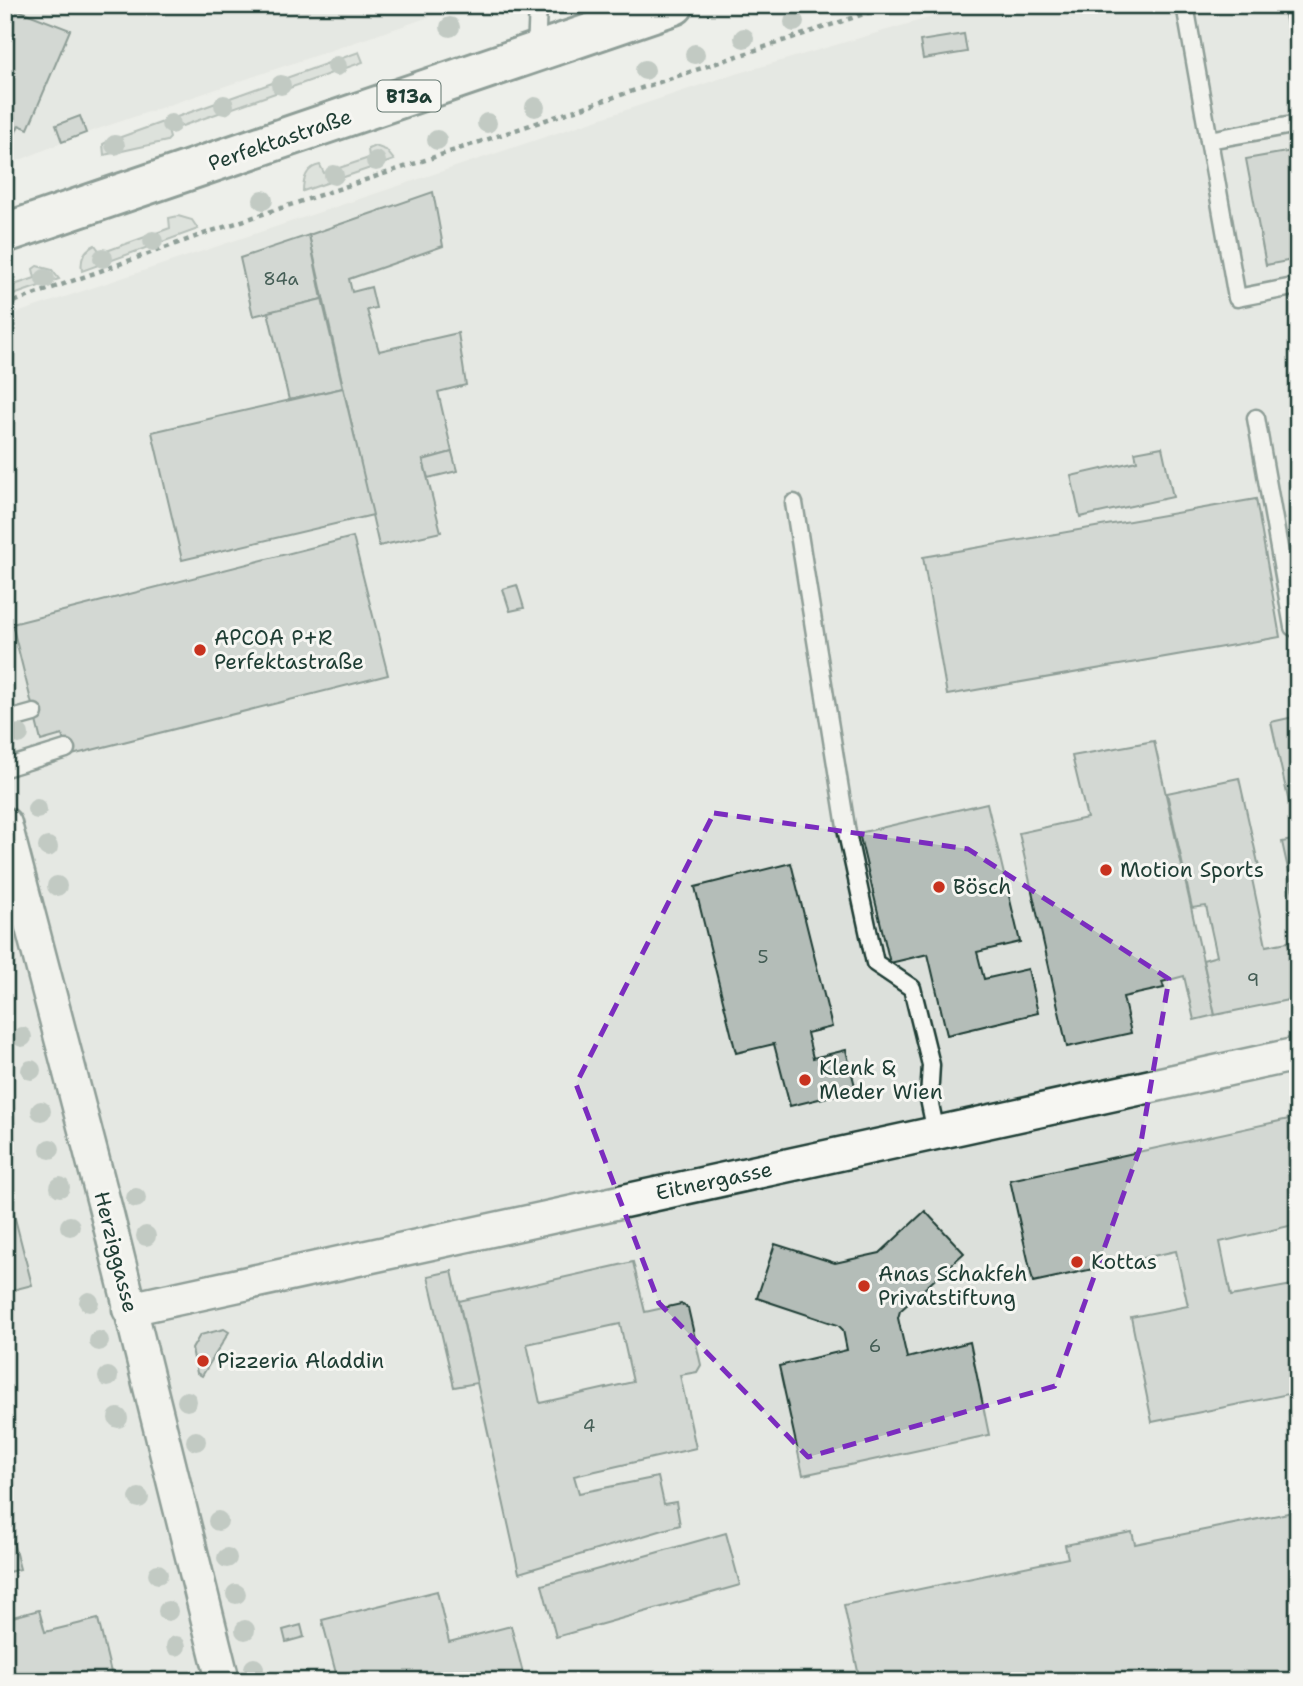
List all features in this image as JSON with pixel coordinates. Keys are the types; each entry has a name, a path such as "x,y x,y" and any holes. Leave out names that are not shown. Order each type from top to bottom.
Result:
{"main road":[{"name":"Perfektastraße","path":"5,233 674,5"}],"street":[{"name":"Herziggasse","path":"5,824 17,915 130,1309 223,1681"},
{"name":"Eitnergasse","path":"130,1309 1298,1054"}],"lane":[{"path":"536,52 538,5"},
{"path":"1185,5 1237,298 1298,286"},
{"path":"1209,140 1298,124"},
{"path":"1256,418 1293,627 1298,629"},
{"path":"794,503 847,833 875,963 912,988 931,1065 929,1098 936,1133"},
{"path":"5,721 34,713"},
{"path":"5,768 66,749"}],"path":[{"path":"5,305 212,230 891,5"}],"highlighted area":[{"path":"714,813 968,849 1169,979 1140,1148 1055,1386 808,1457 659,1303 576,1084"}],"shaded area":[{"path":"5,5 465,5 86,133 5,166"},
{"path":"973,5 1298,5 1298,1681 5,1681 5,317 719,79"},
{"path":"359,52 363,62 168,131 170,138 167,141 104,155 103,144 107,142"},
{"path":"375,146 386,150 394,160 303,191 305,178 312,168 320,165 324,173 369,158 368,149"},
{"path":"178,216 192,220 198,229 82,271 84,255 91,247 95,245 101,253 170,228 169,218"},
{"path":"37,266 52,270 59,279 5,298 5,288 35,278 33,269"}],"building":[{"path":"5,5 70,30 28,129 19,125 15,134 5,130"},
{"path":"1283,5 1298,5 1298,83"},
{"path":"964,34 967,52 923,59 920,41"},
{"path":"80,116 86,133 62,142 56,125"},
{"path":"1298,150 1298,167 1295,168 1298,184 1298,259 1266,265 1246,159"},
{"path":"433,192 443,246 349,279 352,292 371,287 376,308 367,310 379,351 458,333 466,385 438,392 452,452 423,460 441,532 379,546 309,235"},
{"path":"309,235 322,299 253,316 240,258"},
{"path":"322,299 343,388 289,400 268,312"},
{"path":"343,388 373,515 182,560 152,432"},
{"path":"1162,447 1173,497 1080,517 1071,476 1137,461 1135,452"},
{"path":"452,452 457,471 428,478 423,460"},
{"path":"1256,499 1280,637 947,695 923,557"},
{"name":"APCOA P+R Perfektastraße","path":"353,537 388,675 68,756 62,735 41,741 12,624"},
{"path":"517,585 524,608 510,611 503,589"},
{"path":"1298,716 1298,914 1282,842 1297,839 1271,722"},
{"name":"Motion Sports","path":"1154,741 1215,1015 1194,1020 1184,976 1162,982 1164,988 1123,997 1131,1033 1067,1047 1019,833 1087,818 1072,756"},
{"path":"1239,778 1260,872 1251,874 1266,946 1288,942 1298,986 1298,998 1215,1015 1203,960 1217,956 1206,906 1192,908 1167,793"},
{"name":"Bösch","path":"987,803 1020,942 977,952 984,979 1028,969 1038,1013 947,1035 928,954 890,963 859,833"},
{"path":"791,863 832,1027 807,1033 813,1058 846,1050 856,1090 790,1106 774,1044 736,1053 695,887"},
{"name":"Kottas","path":"1298,1117 1298,1224 1220,1242 1231,1296 1298,1284 1298,1392 1152,1422 1131,1317 1188,1306 1176,1251 1033,1282 1010,1180"},
{"path":"5,1179 32,1285 5,1292"},
{"path":"925,1211 964,1253 900,1311 898,1318 907,1358 970,1342 989,1435 803,1475 779,1366 847,1350 843,1330 838,1325 757,1298 775,1244 835,1263 880,1253"},
{"path":"633,1262 645,1312 681,1304 688,1308 701,1365 697,1372 680,1375 696,1448 574,1476 579,1493 658,1477 664,1504 676,1502 680,1525 519,1573 459,1301","holes":["620,1324 633,1382 540,1403 527,1344"]},
{"path":"452,1271 477,1383 454,1387 428,1276"},
{"name":"Pizzeria Aladdin","path":"224,1329 229,1332 202,1376 197,1373 192,1349 200,1335"},
{"path":"5,1511 20,1569 5,1573"},
{"path":"1298,1511 1298,1681 860,1681 844,1605 1068,1558 1065,1545 1132,1532 1135,1544"},
{"path":"726,1533 740,1585 556,1637 542,1585"},
{"path":"437,1591 449,1642 511,1626 525,1681 338,1681 322,1620"},
{"path":"39,1610 45,1632 98,1619 113,1681 5,1681 5,1619"},
{"path":"301,1625 304,1637 286,1642 283,1630"}],"place":[{"name":"APCOA P+R Perfektastraße","path":"200,650"},
{"name":"Motion Sports","path":"1106,870"},
{"name":"Bösch","path":"939,887"},
{"name":"Klenk & Meder Wien","path":"805,1080"},
{"name":"Kottas","path":"1077,1262"},
{"name":"Anas Schakfeh Privatstiftung","path":"864,1286"},
{"name":"Pizzeria Aladdin","path":"203,1361"}]}
